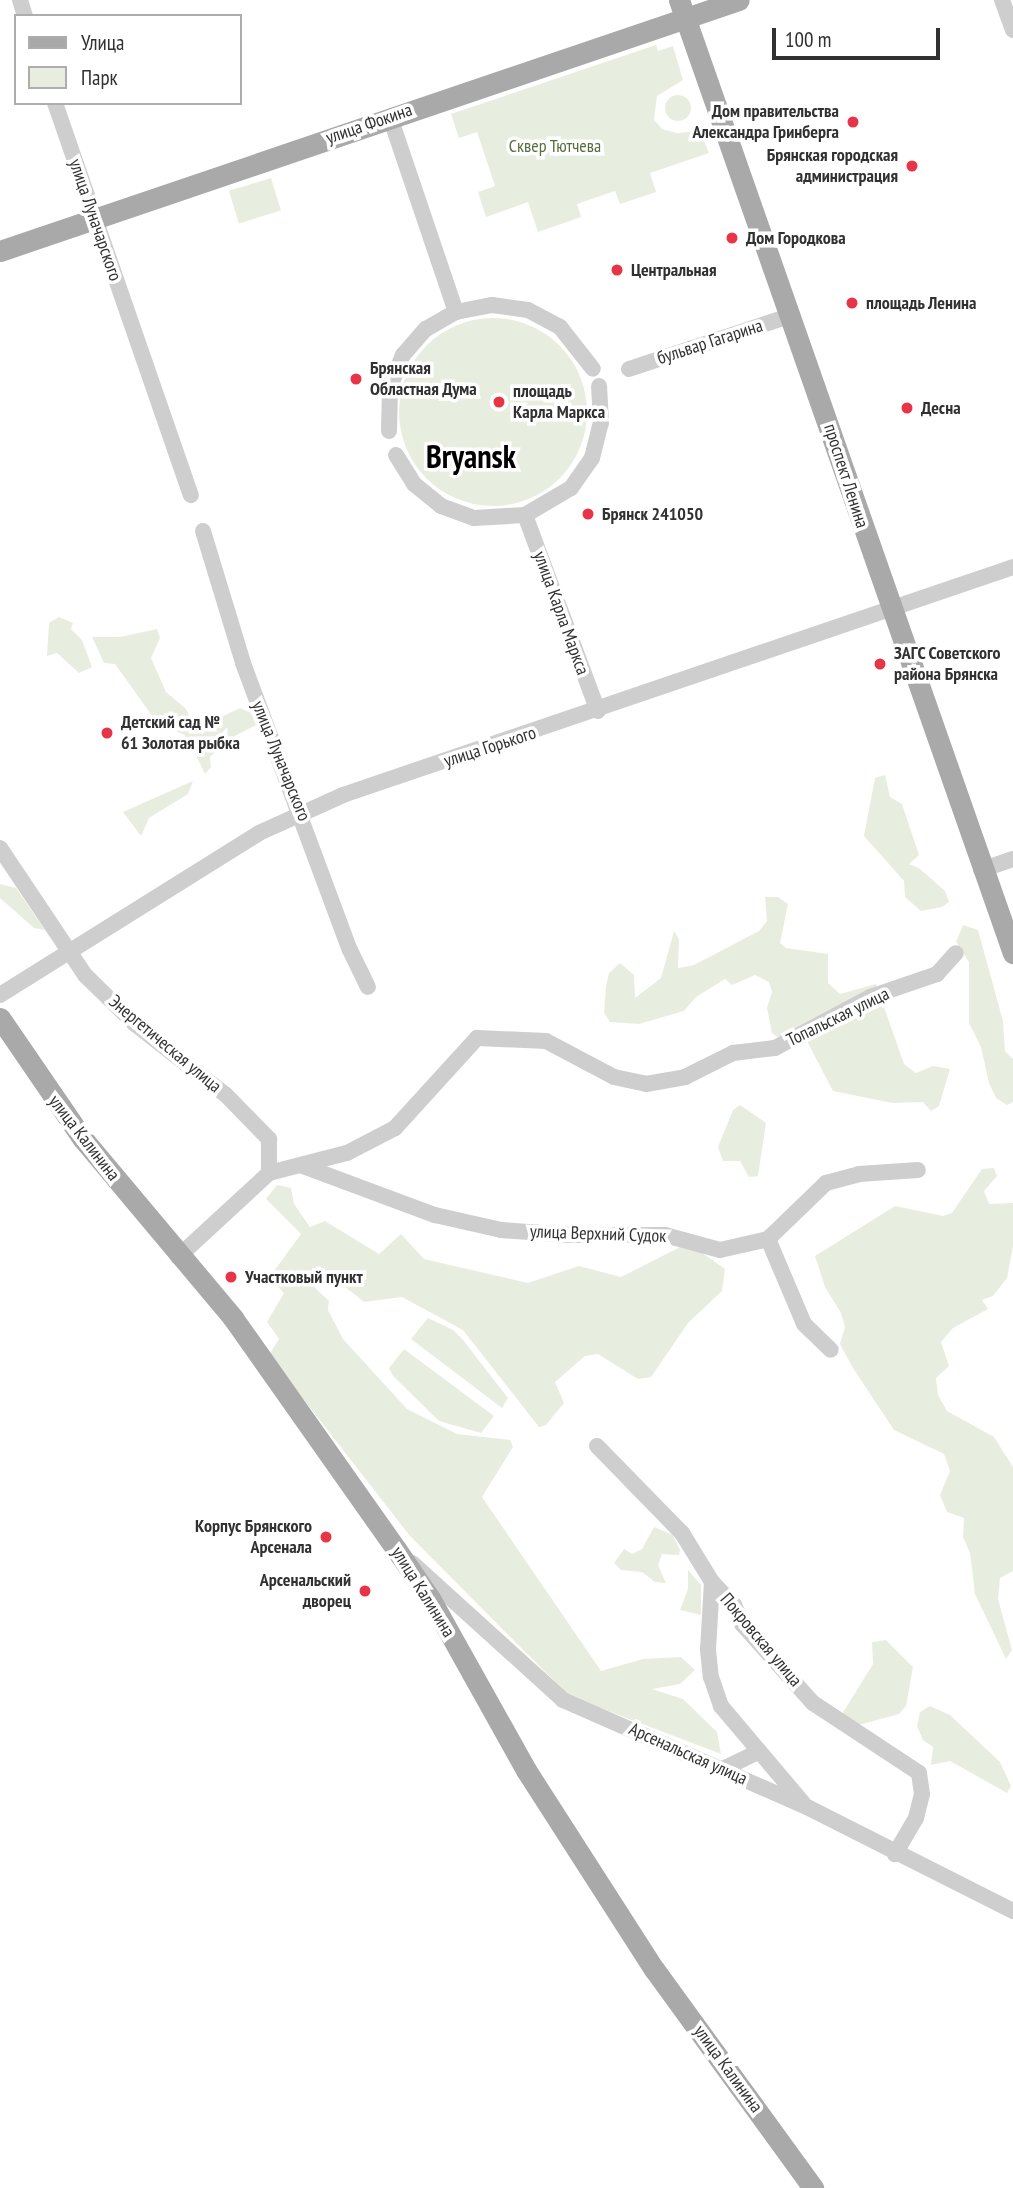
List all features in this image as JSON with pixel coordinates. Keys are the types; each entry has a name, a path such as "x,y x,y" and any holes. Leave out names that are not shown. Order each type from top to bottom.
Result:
{"main road":[{"name":"улица Фокина","path":"0,251 390,117 682,9 739,0"},
{"name":"проспект Ленина","path":"682,9 792,315 890,611 1013,953"},
{"name":"улица Калинина","path":"0,1018 83,1139 178,1257 233,1318 396,1549 431,1600 526,1770 654,1969 813,2188"}],"street":[{"path":"1002,0 1013,30"},
{"name":"улица Луначарского","path":"56,105 191,495"},
{"path":"390,117 456,312"},
{"path":"388,431 390,387 403,355 426,329 456,312 492,304 528,310 560,327 593,369"},
{"name":"бульвар Гагарина","path":"629,369 792,315"},
{"path":"396,455 414,484 441,506 474,518 525,515 571,488 592,458 601,423 599,386"},
{"name":"улица Карла Маркса","path":"525,515 598,711"},
{"name":"улица Луначарского","path":"203,531 243,663 350,950 368,987"},
{"name":"улица Горького","path":"0,995 259,834 343,795 598,711 1013,567"},
{"name":"Энергетическая улица","path":"0,848 71,950 85,975 135,1024 250,1118 269,1139 269,1173"},
{"path":"981,870 1013,859"},
{"name":"Топальская улица","path":"269,1173 347,1153 395,1128 477,1038 547,1041 614,1077 646,1084 685,1076 733,1053 775,1048 870,997 937,974 956,953"},
{"name":"улица Верхний Судок","path":"303,1166 435,1215 501,1230 665,1235 720,1251 768,1239 826,1183 859,1174 918,1170"},
{"path":"178,1257 269,1173"},
{"path":"768,1239 804,1324 831,1350"},
{"name":"Покровская улица","path":"597,1446 682,1533 712,1582 813,1703 919,1773 922,1794 916,1818 895,1854"},
{"name":"Арсенальская улица","path":"396,1549 563,1700 807,1807 895,1854 1013,1911"},
{"path":"712,1582 710,1677 721,1706 807,1807"},
{"path":"723,1769 758,1752"}],"green space":[{"name":"Сквер Тютчева","path":"656,45 658,51 673,46 683,80 657,96 654,120 662,129 677,133 700,131 709,153 650,173 656,192 620,204 615,191 577,204 581,217 538,232 528,202 486,217 478,192 495,186 477,132 459,138 451,114"},
{"path":"678,95 687,99 691,108 687,117 678,121 669,117 665,108 669,99"},
{"path":"271,178 281,211 239,223 229,191"},
{"path":"493,318 511,319 529,325 560,345 580,376 586,394 586,430 580,448 560,479 529,499 511,505 493,506 475,505 457,499 426,479 406,448 400,430 399,412 400,394 406,376 426,345 457,325 475,319"},
{"path":"59,617 73,623 71,629 82,640 92,667 79,673 57,653 47,656 49,623"},
{"path":"157,629 160,638 151,658 166,692 186,709 195,730 240,708 251,713 256,725 231,738 210,757 211,767 205,774 194,751 186,745 185,735 158,724 115,664 104,663 92,637 120,637"},
{"path":"885,775 890,797 902,804 919,855 909,864 919,868 945,891 949,902 942,907 921,911 905,897 904,881 864,836 875,778"},
{"path":"193,781 188,794 149,818 141,836 123,812"},
{"path":"0,884 16,888 45,930 34,928 0,898"},
{"path":"765,897 778,897 788,904 780,943 786,948 828,954 828,983 840,994 876,984 904,1064 916,1073 933,1066 950,1069 939,1106 931,1111 923,1102 892,1103 833,1091 807,1041 780,1039 772,1033 767,1008 772,992 769,982 755,975 732,985 725,979 696,997 684,1011 639,1024 610,1022 604,1013 606,986 609,973 620,963 634,975 635,998 661,978 674,931 679,939 678,968 694,965 759,931 767,921"},
{"path":"963,925 978,930 1003,1021 1005,1051 1013,1059 1013,1102 1007,1105 996,1098 989,1083 981,1047 969,1023 969,962 956,942"},
{"path":"740,1105 766,1123 758,1176 749,1177 740,1161 723,1161 718,1147 733,1110"},
{"path":"994,1168 997,1176 984,1191 989,1204 1013,1203 1013,1246 1007,1278 993,1296 982,1300 988,1309 953,1328 941,1342 949,1366 936,1378 938,1395 947,1411 994,1437 1013,1467 1013,1571 1000,1578 998,1599 1012,1650 1006,1659 975,1594 970,1553 963,1537 964,1518 947,1512 940,1495 950,1471 944,1454 894,1430 853,1368 840,1344 845,1327 841,1313 825,1287 815,1256 895,1206 943,1216 952,1213 982,1169"},
{"path":"277,1185 291,1188 294,1204 310,1227 325,1221 379,1254 401,1234 424,1259 528,1283 579,1266 621,1277 688,1243 725,1269 722,1291 688,1323 651,1377 638,1379 598,1354 585,1356 555,1382 564,1403 546,1425 539,1427 463,1330 402,1297 364,1302 325,1271 313,1268 307,1280 329,1301 328,1310 343,1339 407,1409 457,1434 510,1440 513,1447 482,1497 601,1671 643,1659 681,1657 695,1670 680,1684 652,1689 683,1699 717,1732 721,1754 569,1696 410,1536 269,1355 279,1339 267,1322 284,1293 269,1278 301,1234 266,1199"},
{"path":"428,1318 453,1330 463,1340 508,1398 502,1408 411,1339"},
{"path":"404,1349 494,1416 481,1433 439,1421 393,1376 389,1368"},
{"path":"654,1527 673,1535 680,1550 679,1555 662,1554 658,1565 666,1583 655,1582 642,1572 621,1570 614,1563 624,1549 632,1554 642,1549"},
{"path":"688,1570 701,1585 701,1615 680,1610 688,1589"},
{"path":"886,1640 913,1667 906,1706 899,1714 851,1727 839,1719 873,1664 872,1642"},
{"path":"930,1706 950,1715 1000,1762 1011,1786 1007,1793 950,1761 931,1765 933,1747 923,1740 917,1726 920,1712"}],"place":[{"name":"Дом правительства Александра Гринберга","path":"853,122"},
{"name":"Брянская городская администрация","path":"912,166"},
{"name":"Дом Городкова","path":"732,238"},
{"name":"Центральная","path":"617,270"},
{"name":"площадь Ленина","path":"852,303"},
{"name":"Брянская Областная Дума","path":"356,379"},
{"name":"площадь Карла Маркса","path":"499,402"},
{"name":"Десна","path":"907,408"},
{"name":"Брянск 241050","path":"588,514"},
{"name":"ЗАГС Советского района Брянска","path":"880,664"},
{"name":"Детский сад № 61 Золотая рыбка","path":"107,733"},
{"name":"Участковый пункт","path":"231,1277"},
{"name":"Корпус Брянского Арсенала","path":"326,1537"},
{"name":"Арсенальский дворец","path":"365,1591"}],"district":[{"name":"Bryansk","path":"471,456"}]}
